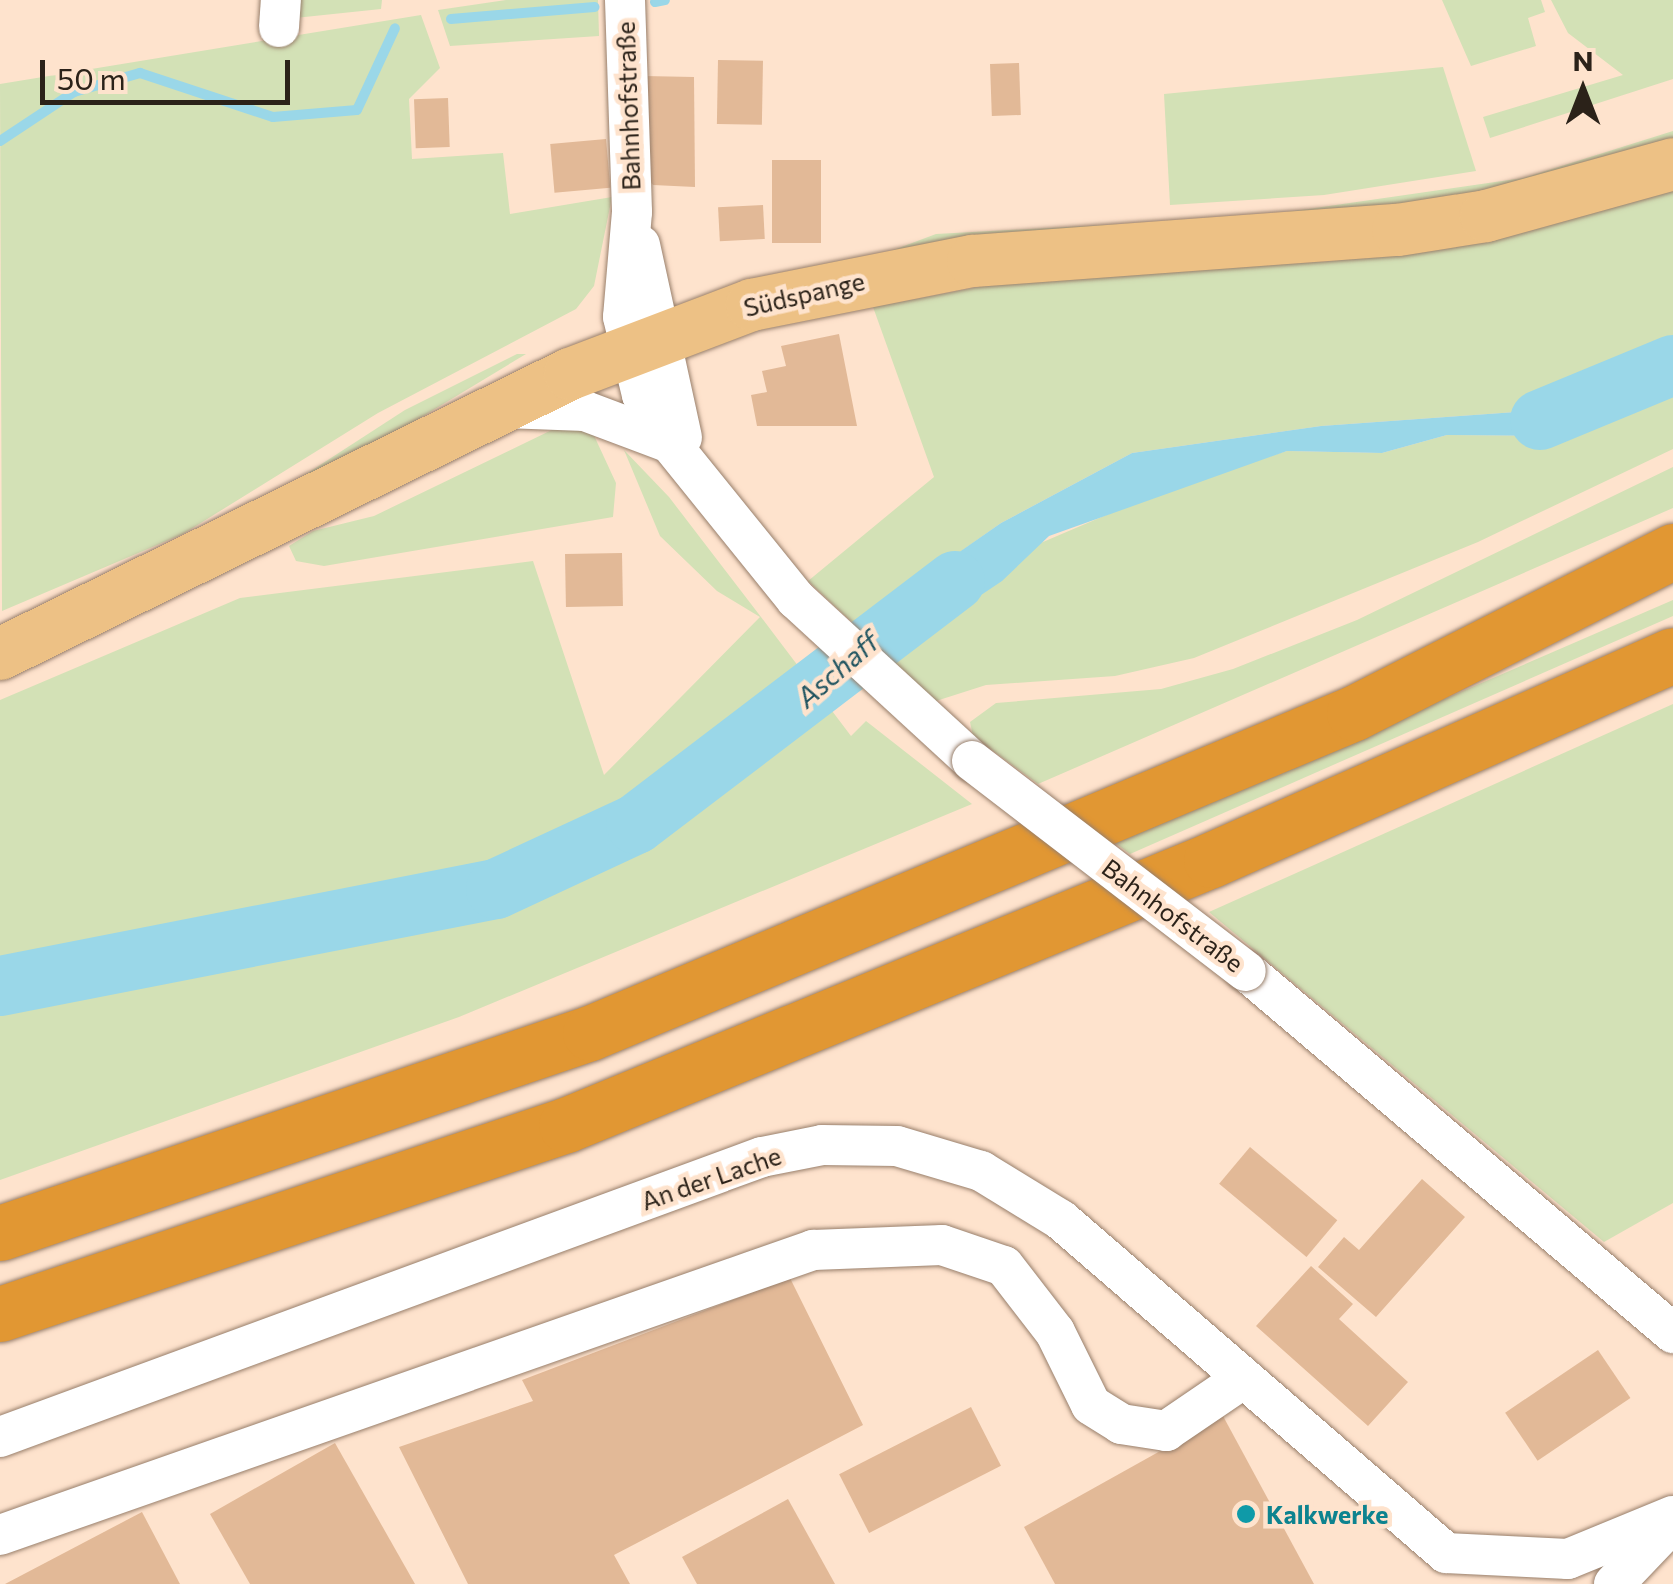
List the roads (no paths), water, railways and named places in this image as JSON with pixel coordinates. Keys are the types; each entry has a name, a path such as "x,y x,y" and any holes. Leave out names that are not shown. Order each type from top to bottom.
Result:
{"highway":[{"path":"0,1233 590,1033 1354,713 1673,551"},
{"path":"0,1314 566,1126 1210,860 1673,656"}],"main road":[{"name":"Südspange","path":"0,654 501,408 644,343 814,287 974,262 1398,230 1486,216 1673,164"}],"street":[{"name":"Bahnhofstraße","path":"625,0 632,212 644,343 670,444"},
{"name":"Bahnhofstraße","path":"644,343 698,475"},
{"name":"Bahnhofstraße","path":"501,408 585,411 670,444 796,599 932,732 1246,970 1673,1333"},
{"name":"An der Lache","path":"0,1437 762,1157 822,1145 897,1146 980,1172 1062,1220 1446,1553 1568,1559 1673,1519"},
{"path":"0,1535 813,1250 942,1245 1004,1266 1055,1332 1092,1405 1121,1424 1166,1430 1244,1378"},
{"path":"1614,1584 1673,1519"}],"water":[{"path":"1592,392 1651,395 1540,436 1447,435 1382,453 1287,451 1049,536 1002,581 911,642 869,615 1001,523 1132,453 1321,426 1529,411"}],"waterway":[{"path":"655,2 665,0"},
{"path":"451,19 595,7"},
{"path":"0,141 74,92 140,73 273,117 357,110 395,28"},
{"name":"Aschaff","path":"1540,420 1673,365"},
{"name":"Aschaff","path":"0,986 496,889 636,824 955,581"}],"place":[{"name":"Kalkwerke","path":"1246,1514"}]}
